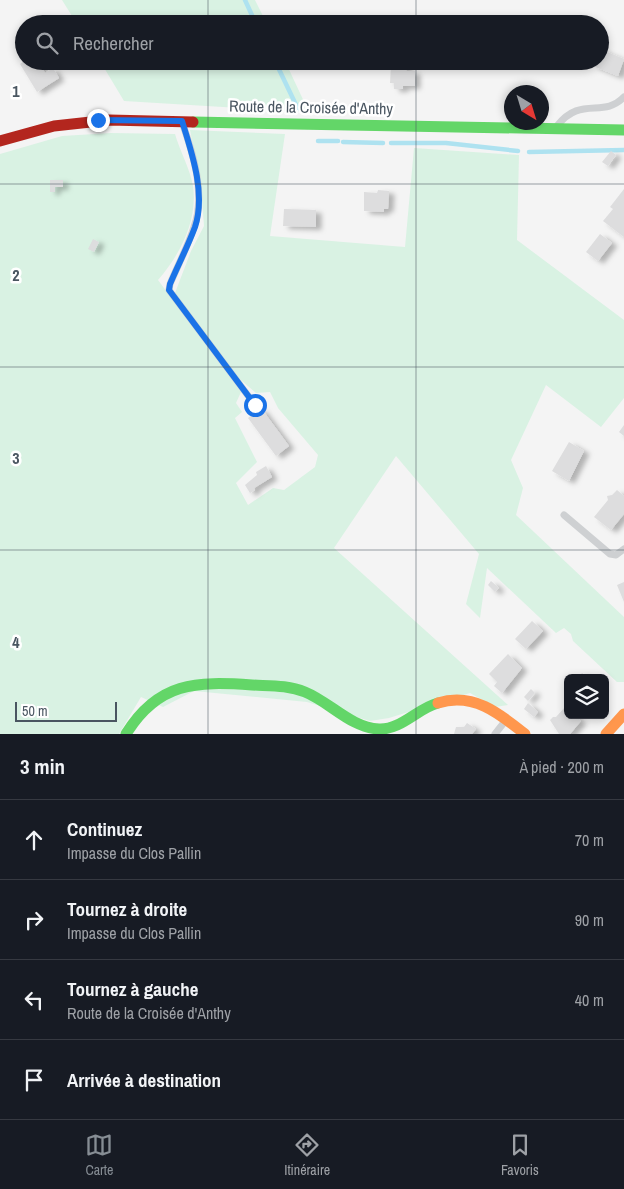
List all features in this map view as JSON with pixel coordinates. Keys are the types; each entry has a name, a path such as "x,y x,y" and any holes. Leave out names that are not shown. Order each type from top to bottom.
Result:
{"street":[{"name":"Route de la Croisée d'Anthy","path":"0,141 40,129 83,122 182,121 624,130"},
{"path":"126,734 142,710 166,694 194,684 240,684 303,691 361,724 380,729 398,724 444,699 465,698 496,711 525,734"},
{"path":"606,734 624,714"}],"lane":[{"path":"554,128 574,110 609,106 624,97"},
{"path":"182,121 200,192 195,226 169,290 255,405"},
{"path":"564,515 610,554 616,555 624,549"},
{"path":"495,734 506,719"}],"green space":[{"path":"62,0 255,0 262,15 71,15"},
{"path":"105,70 289,70 307,108 306,112 124,101"},
{"path":"190,130 285,134 270,236 405,247 414,148 519,155 517,240 624,320 624,398 601,427 546,385 511,460 523,488 516,515 624,617 624,682 617,682 573,641 571,634 564,628 556,633 487,568 480,618 466,604 479,554 396,456 334,548 508,705 495,707 470,693 389,718 370,721 307,702 194,691 163,707 141,697 119,734 0,734 0,154 62,136 111,133 175,134 192,180 193,212 186,236 180,248 158,280 241,392 236,403 242,412 235,418 257,462 236,483 248,505 273,488 284,490 315,467 318,455 278,408 270,392 256,393 235,375 175,293 191,251 204,226 201,187"}],"building":[{"path":"609,53 624,59 618,76 603,70 609,70"},
{"path":"24,70 43,70 45,73 54,70 59,78 37,92"},
{"path":"391,70 415,71 415,86 403,86 403,89 394,89 394,83 390,83"},
{"path":"611,151 616,155 608,166 602,162"},
{"path":"50,180 63,180 63,187 55,187 55,192 50,192"},
{"path":"624,189 624,237 603,221 613,209 610,207"},
{"path":"378,190 389,191 388,209 384,209 384,212 364,211 364,192 377,193"},
{"path":"284,209 316,210 316,227 283,226"},
{"path":"600,234 612,243 598,261 586,252"},
{"path":"93,239 99,242 94,252 88,249"},
{"path":"261,408 289,446 276,456 248,418"},
{"path":"624,425 624,436 619,432"},
{"path":"569,442 584,451 569,481 552,471"},
{"path":"266,466 272,477 254,488 255,490 250,493 245,485 257,475 256,472"},
{"path":"617,490 624,496 624,514 611,530 594,517 608,500 607,496 612,495"},
{"path":"491,581 499,588 495,592 488,585"},
{"path":"624,582 624,602 617,585"},
{"path":"532,621 543,631 526,649 515,639"},
{"path":"508,654 522,668 502,693 494,686 497,682 489,674"},
{"path":"531,689 535,693 528,701 524,697"},
{"path":"528,703 538,712 534,717 524,709"},
{"path":"564,708 564,719 579,719 581,721 570,734 559,734 550,720 556,717"},
{"path":"467,723 476,729 472,734 454,734 456,727 464,727"}],"waterway":[{"path":"245,0 252,15"},
{"path":"279,70 298,109"},
{"path":"318,141 338,141"},
{"path":"343,142 383,143"},
{"path":"391,143 446,143 518,151"},
{"path":"529,152 624,150"}],"traffic: fast":[{"path":"193,122 624,130"},
{"path":"126,734 138,717 151,704 180,688 196,685 232,684 292,688 314,696 359,724 379,729 402,723 423,709 438,703"}],"traffic: slow":[{"path":"438,703 451,700 474,702 495,712 525,734"},
{"path":"606,734 624,714"}],"traffic: jam":[{"path":"0,141 54,126 109,120 193,122"}],"route":[{"path":"98,120 182,121 200,192 195,226 169,290 255,405"}]}
